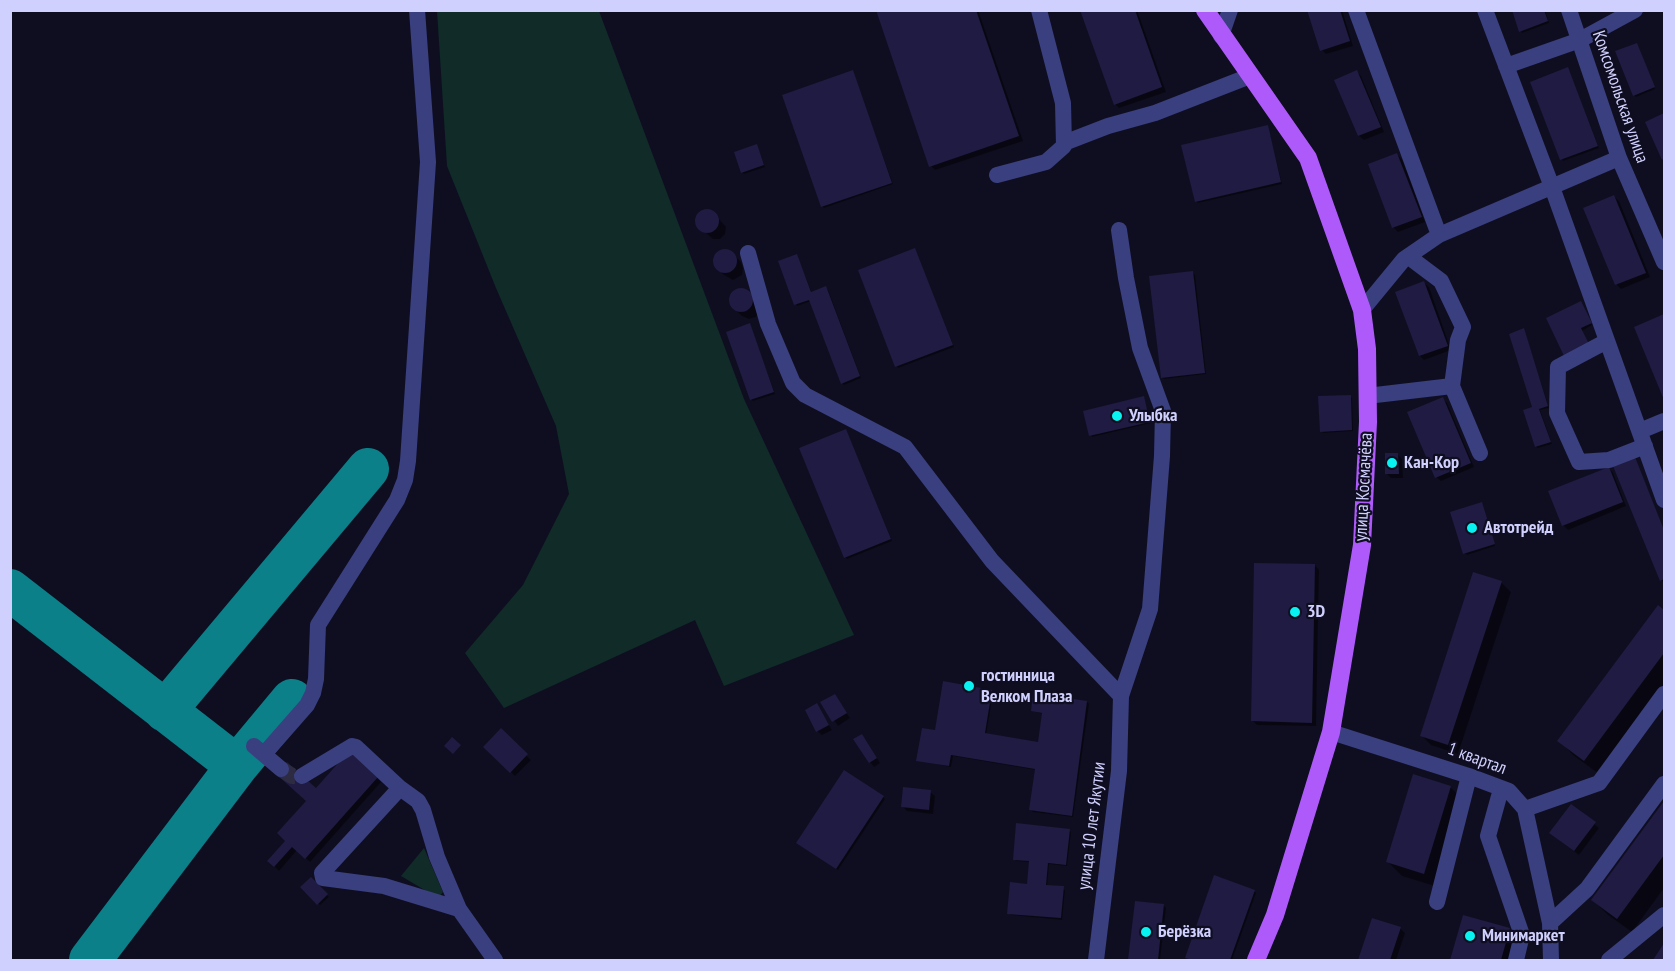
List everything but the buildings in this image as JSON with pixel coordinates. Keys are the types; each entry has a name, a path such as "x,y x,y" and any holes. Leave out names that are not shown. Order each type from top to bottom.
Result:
{"main road":[{"name":"улица Космачёва","path":"1205,10 1308,158 1362,310 1367,349 1362,545 1331,732 1275,915 1256,960"}],"street":[{"path":"281,769 259,750 307,705 313,693 318,625 397,500 405,480 428,162 417,10"},
{"path":"997,175 1046,162 1064,146 1063,103 1039,10"},
{"path":"1221,36 1230,10"},
{"path":"1356,10 1439,235"},
{"path":"1485,10 1552,187 1665,500"},
{"name":"Комсомольская улица","path":"1569,10 1619,158 1665,262"},
{"path":"1506,66 1580,40 1635,10"},
{"path":"1064,143 1250,76"},
{"path":"1362,310 1404,259 1439,235 1619,158"},
{"name":"улица 10 лет Якутии","path":"1096,960 1119,771 1121,696 1150,609 1162,456 1163,411 1140,348 1119,230"},
{"path":"748,253 768,324 794,383 805,395 906,447 992,561 1121,696"},
{"path":"1409,256 1442,281 1463,327 1458,340 1452,386 1480,453"},
{"path":"1607,341 1558,367 1557,413 1579,462 1609,460 1643,439 1665,421"},
{"path":"1367,396 1452,386"},
{"path":"1551,960 1550,923 1525,809 1599,783 1665,694"},
{"name":"1 квартал","path":"1331,732 1509,791 1525,809"},
{"path":"302,776 352,746 418,801 423,810 437,857 459,909 495,960"},
{"path":"1437,902 1469,776"},
{"path":"1550,923 1587,889 1665,784"},
{"path":"400,788 322,873 323,878 384,886 459,909"},
{"path":"1501,789 1488,836 1522,935 1516,960"},
{"path":"1610,960 1665,915"}],"green space":[{"path":"437,11 599,11 744,399 854,635 724,686 695,620 504,708 465,653 523,585 569,494 556,426 496,288 447,166"},
{"path":"424,848 443,892 438,898 401,876"}],"taxiway":[{"path":"165,711 368,469"},
{"path":"10,590 237,766 292,700"},
{"path":"90,960 237,766"}],"tunnel":[{"path":"281,769 292,776 302,776"}],"place":[{"name":"Улыбка","path":"1117,416"},
{"name":"Кан-Кор","path":"1392,463"},
{"name":"Автотрейд","path":"1472,528"},
{"name":"3D","path":"1295,612"},
{"name":"гостинница Велком Плаза","path":"969,686"},
{"name":"Берёзка","path":"1146,932"},
{"name":"Минимаркет","path":"1470,936"}]}
